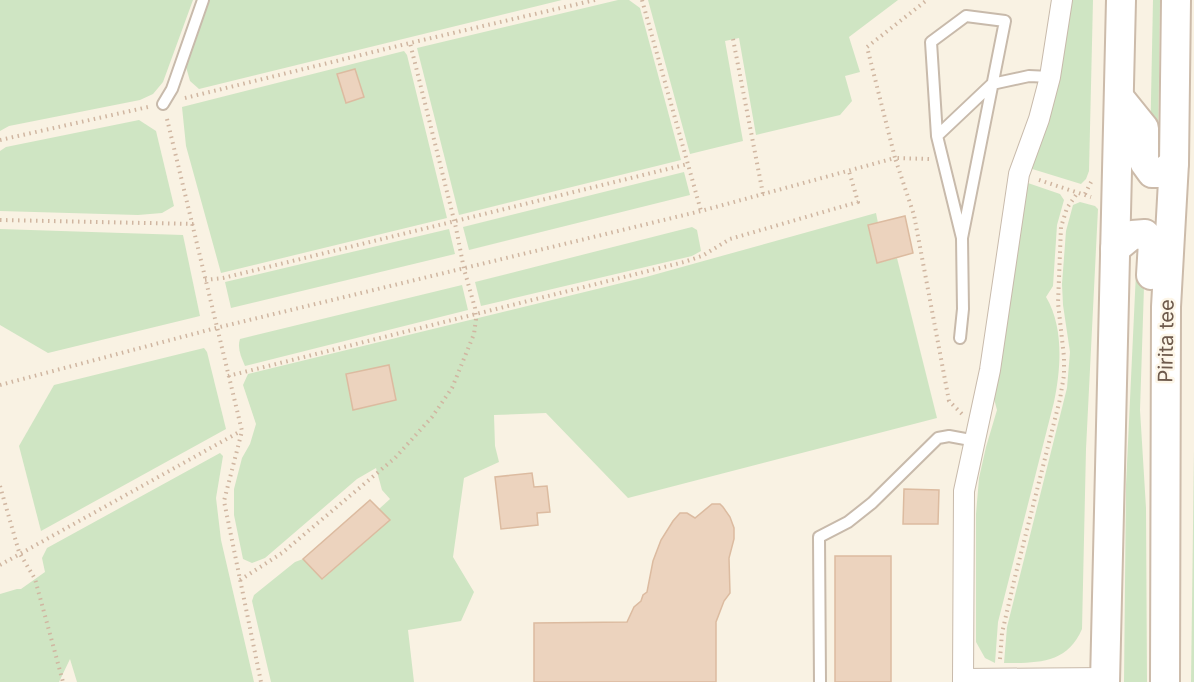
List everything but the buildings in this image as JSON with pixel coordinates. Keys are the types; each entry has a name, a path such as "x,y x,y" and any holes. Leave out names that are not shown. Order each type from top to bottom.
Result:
{"main road":[{"path":"1105,680 1122,0"},
{"name":"Pirita tee","path":"1165,682 1166,307 1173,163 1176,0"},
{"path":"1119,97 1144,128 1144,162 1152,173 1162,173 1173,163"},
{"path":"1115,249 1132,235 1145,234 1153,242 1151,279 1166,307"}],"street":[{"path":"1062,0 1050,77 1039,119 1018,174 990,370 964,490 963,681 1105,680"}],"lane":[{"path":"163,104 172,89 204,0"},
{"path":"960,338 963,309 962,238 1005,21 966,16 931,42 937,136 962,238"},
{"path":"937,136 992,84 1029,76 1050,77"},
{"path":"820,682 819,537 848,522 872,503 938,438 949,436 976,441"}],"path":[{"path":"0,140 163,104 595,0"},
{"path":"642,0 701,211"},
{"path":"927,0 867,47 895,158 914,215 950,401 966,416"},
{"path":"733,39 763,194"},
{"path":"240,580 277,556 322,521 355,490 395,458 432,417 453,388 474,334 476,313 410,43"},
{"path":"163,104 194,224 216,328 242,431 224,501 261,682"},
{"path":"0,385 216,328 701,211 895,158"},
{"path":"206,280 223,278 688,164"},
{"path":"228,376 684,262 702,256 730,239 858,202 849,171"},
{"path":"1000,679 1002,633 1064,375 1065,357 1058,303 1061,228 1067,208 1078,192"},
{"path":"0,220 194,224"},
{"path":"0,565 19,552 242,431"},
{"path":"0,486 19,552 35,579 63,682"}],"green space":[{"path":"0,0 193,0 163,82 153,94 140,100 9,126 0,131"},
{"path":"208,0 562,0 199,89 190,81 186,67"},
{"path":"618,0 629,0 640,8 681,160 459,215 417,48"},
{"path":"648,0 898,0 849,37 860,72 845,76 852,101 840,115 756,135 739,38 725,41 743,141 690,154"},
{"path":"1068,0 1093,0 1089,171 1081,184 1029,168"},
{"path":"1153,0 1160,0 1158,151 1150,149"},
{"path":"404,51 407,55 447,218 221,273 186,146 182,107","holes":["355,69 364,97 346,103 337,75"]},
{"path":"139,120 156,131 174,206 162,213 138,215 0,211 0,151 6,147"},
{"path":"684,172 690,195 469,250 463,227"},
{"path":"1025,182 1060,194 1064,200 1057,225 1053,286 1046,297 1056,321 1059,362 1054,402 998,622 995,663 985,658 976,642 976,514 979,478 997,410 993,395"},
{"path":"1080,202 1098,209 1086,449 1082,629 1076,641 1068,649 1050,659 1028,663 1004,663 1007,627 1067,388 1070,352 1062,284 1066,231 1073,205"},
{"path":"876,213 878,223 868,225 877,263 897,258 937,418 628,498 546,413 494,415 495,446 499,462 464,478 453,557 474,592 461,621 408,630 414,682 271,682 252,601 254,595 295,562 303,559 323,579 389,520 379,509 390,499 382,490 376,468 357,479 265,558 252,563 243,559 234,515 234,489 242,458 250,444 256,424 243,385 248,374 646,277"},
{"path":"692,227 697,230 701,251 692,256 481,306 475,282"},
{"path":"0,229 183,235 200,316 48,353 0,325"},
{"path":"449,229 455,254 231,308 225,282"},
{"path":"1139,248 1145,256 1140,410 1146,508 1147,682 1124,682 1126,485 1137,251"},
{"path":"462,285 468,310 245,366 241,356 240,339"},
{"path":"204,348 207,352 226,429 41,531 19,446 54,385"},
{"path":"1194,450 1194,682 1191,682"},
{"path":"220,453 223,456 216,498 221,540 254,682 77,682 70,659 59,682 0,682 0,594 21,589 45,572 42,558 47,548"}]}
